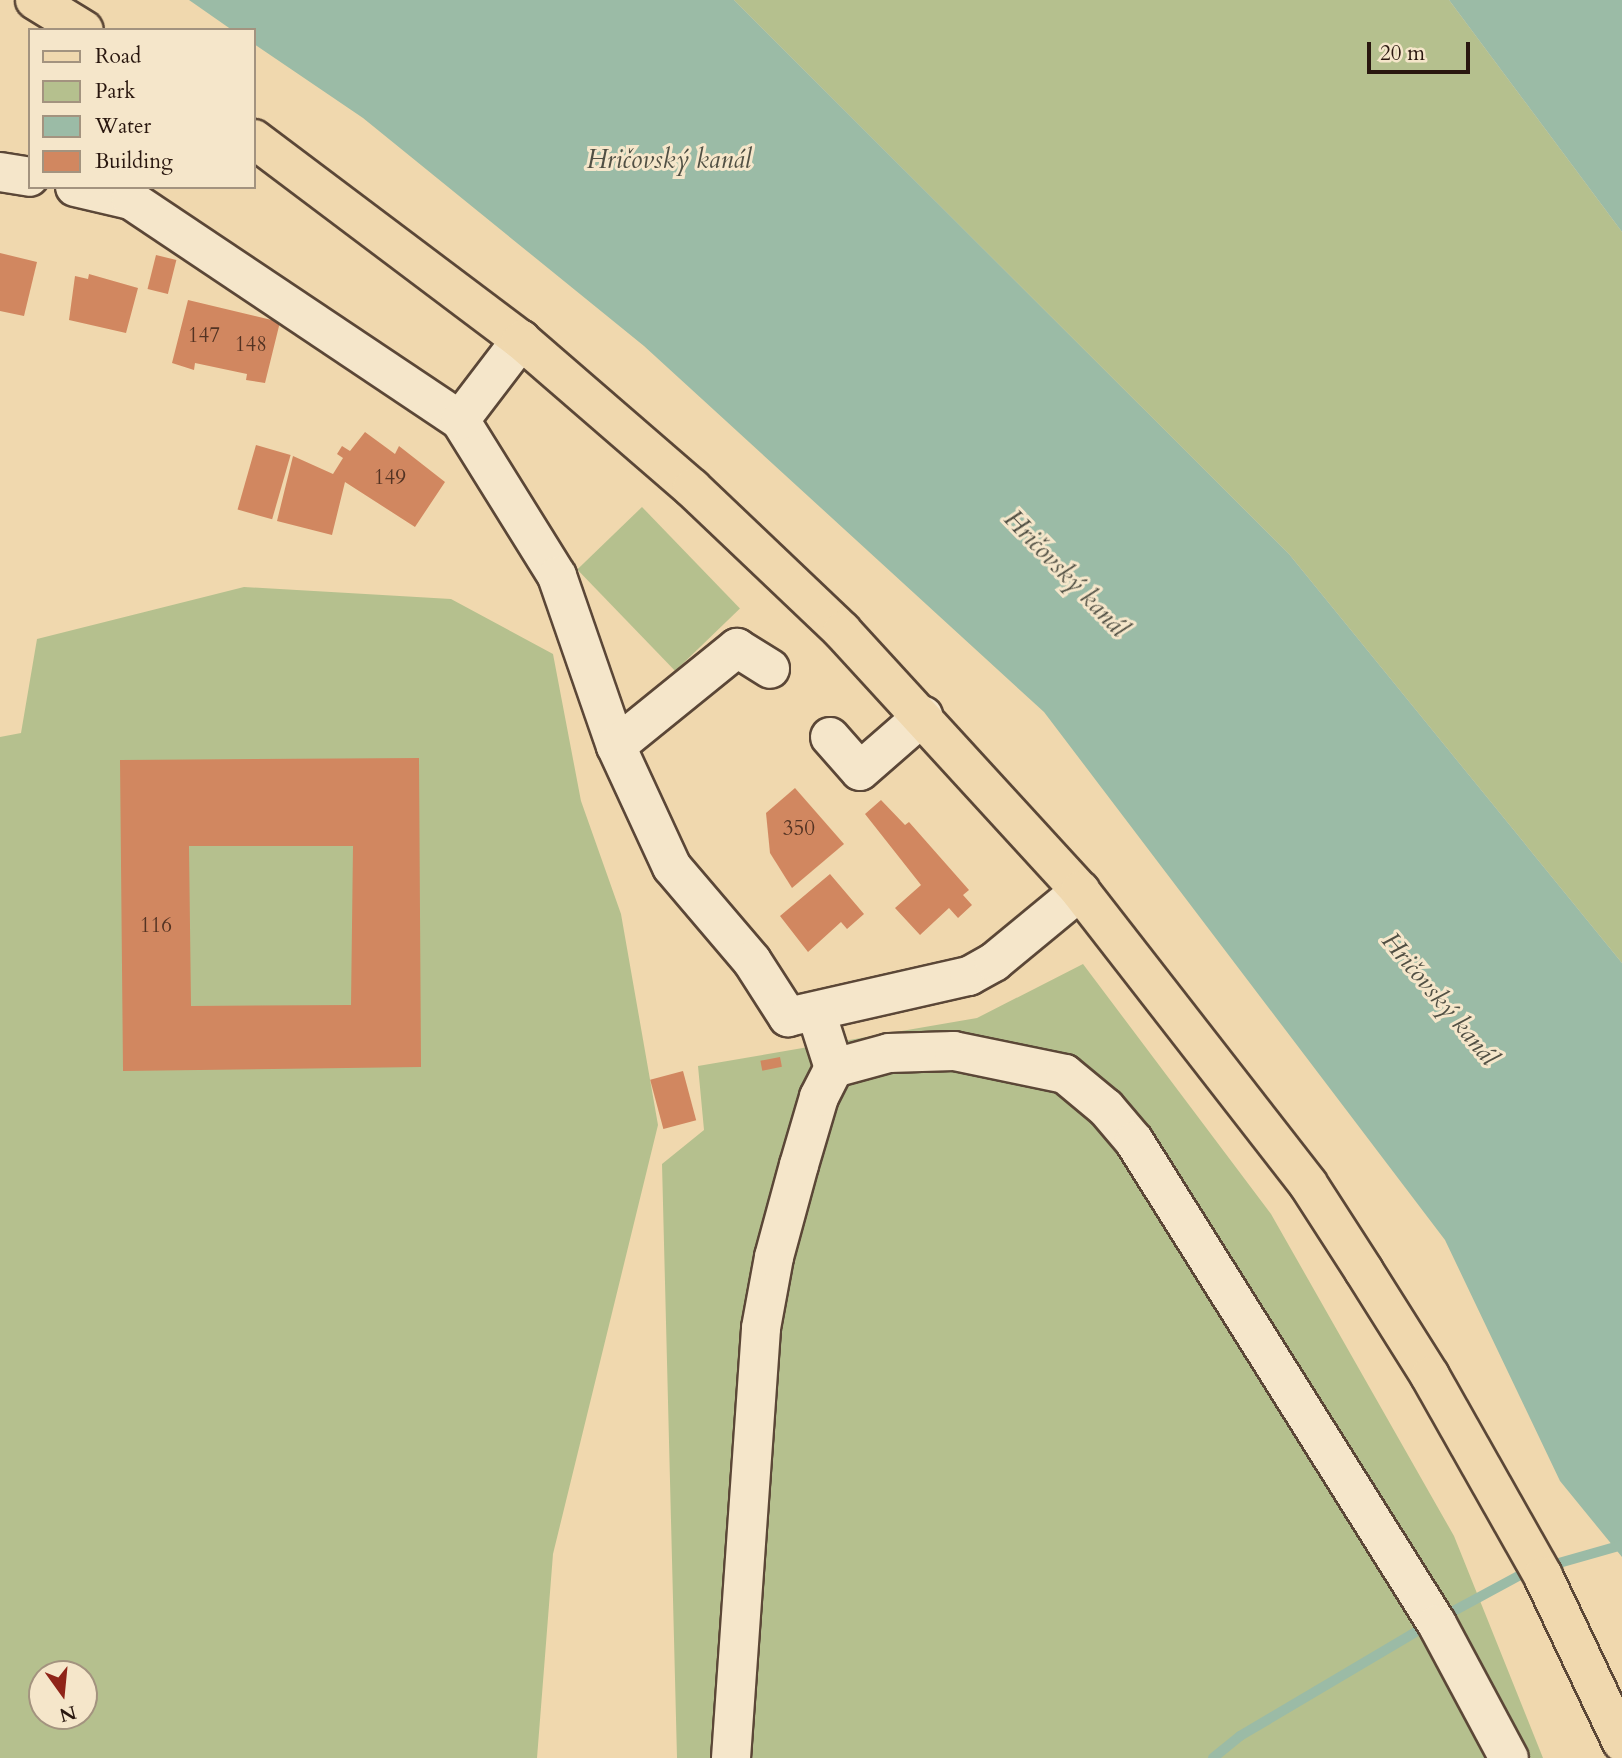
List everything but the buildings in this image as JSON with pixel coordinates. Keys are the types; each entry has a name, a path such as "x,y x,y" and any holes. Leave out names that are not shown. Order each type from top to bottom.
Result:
{"main road":[{"path":"35,0 81,28"},
{"path":"256,141 521,340 692,488 923,716 1080,891 1308,1184 1364,1271 1543,1576 1622,1742"}],"street":[{"path":"0,172 28,177"},
{"path":"84,189 131,200 460,420 557,576 616,746 672,867 752,961 788,1017 969,976 994,962 1080,891"},
{"path":"460,420 521,340"},
{"path":"616,746 737,648 770,669"},
{"path":"830,737 860,771 923,716"},
{"path":"816,1012 835,1068"},
{"path":"731,1758 761,1328 774,1257 819,1097 835,1068 889,1053 954,1051 1065,1074 1106,1108 1134,1141 1430,1613 1509,1758"}],"green space":[{"path":"734,0 1449,0 1622,232 1622,963 1289,554"},
{"path":"642,507 740,608 675,671 577,570"},
{"path":"244,587 451,599 553,654 581,801 621,914 658,1125 553,1554 537,1758 0,1758 0,737 21,733 37,639"},
{"path":"1083,964 1271,1214 1454,1536 1543,1758 677,1758 662,1164 704,1130 698,1066 977,1018"}],"water":[{"name":"Hričovský kanál","path":"189,0 734,0 1289,554 1622,963 1622,1557 1560,1481 1445,1240 1044,712 644,346 363,118 256,45 256,28 229,28"},
{"path":"1449,0 1622,0 1622,232"}],"waterway":[{"path":"1213,1758 1240,1736 1424,1627 1524,1573 1622,1545"}]}
